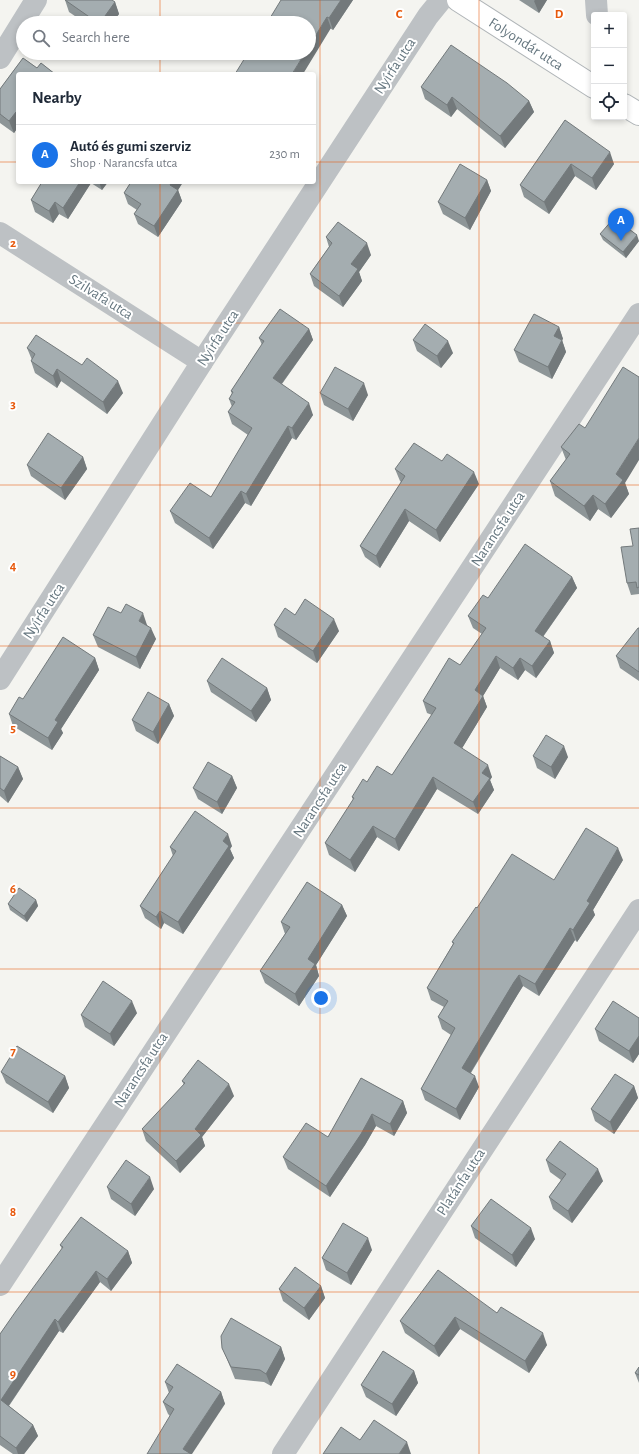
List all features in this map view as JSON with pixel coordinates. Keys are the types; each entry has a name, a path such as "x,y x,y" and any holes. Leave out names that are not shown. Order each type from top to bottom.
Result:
{"street":[{"path":"26,16 36,0"},
{"name":"Nyírfa utca","path":"0,679 202,362 415,36 441,0"},
{"name":"Folyondár utca","path":"458,0 591,85"},
{"path":"596,0 597,12"},
{"path":"0,58 16,32"},
{"path":"627,107 639,114"},
{"name":"Szilvafa utca","path":"0,233 202,362"},
{"name":"Narancsfa utca","path":"0,1285 639,314"},
{"name":"Platánfa utca","path":"283,1454 639,910"}],"building":[{"path":"65,0 112,0 115,2 105,16 88,16"},
{"path":"281,0 341,0 329,18 327,17 316,35 316,16 271,16"},
{"path":"451,45 507,83 529,101 500,136 452,97 447,105 421,87"},
{"path":"22,60 26,60 37,68 41,63 52,72 16,72 16,112 9,121 0,114 0,89"},
{"path":"244,60 301,60 293,72 236,72"},
{"path":"565,120 610,152 592,178 571,164 544,202 520,185"},
{"path":"460,164 487,180 465,218 438,202"},
{"path":"41,184 79,184 63,208 55,202 49,211 31,200"},
{"path":"130,184 171,184 178,190 154,226 134,214 141,204 124,193"},
{"path":"614,218 637,235 623,252 600,234"},
{"path":"338,222 367,243 351,264 358,269 339,296 310,274 332,243 326,237"},
{"path":"280,309 309,329 273,378 309,403 292,428 288,426 246,494 241,491 209,538 170,511 190,483 211,497 252,428 228,412 235,402 229,399 233,392 231,391 264,341 259,338"},
{"path":"534,314 559,327 554,336 562,340 548,367 514,350"},
{"path":"425,324 448,341 437,356 413,340"},
{"path":"36,335 82,365 87,358 118,381 103,402 57,369 53,376 31,361 35,354 27,348"},
{"path":"335,367 364,383 348,409 320,393"},
{"path":"623,367 639,377 639,438 616,474 623,480 605,504 593,495 584,506 550,481 570,454 561,447 579,424 585,428"},
{"path":"48,433 83,457 61,488 27,465"},
{"path":"414,443 442,461 447,454 474,472 436,530 405,509 376,556 360,546 405,476 395,469"},
{"path":"639,528 639,587 637,588 636,582 627,583 621,547 633,546 630,529"},
{"path":"525,544 572,577 535,631 550,641 532,666 520,658 513,668 496,656 475,690 483,696 454,743 488,765 482,773 490,778 473,802 433,777 395,839 373,826 350,860 325,843 354,798 352,797 363,779 367,782 377,766 392,775 436,708 423,701 449,658 460,665 486,628 468,616 483,595 488,598"},
{"path":"305,599 334,619 313,651 274,625 285,608 295,615"},
{"path":"126,604 143,613 139,621 151,628 136,657 93,635 108,607 121,613"},
{"path":"639,628 639,672 616,656"},
{"path":"63,637 95,658 55,720 58,722 48,738 9,714 19,697 23,699"},
{"path":"222,658 267,688 251,711 207,681"},
{"path":"148,692 169,704 153,732 132,720"},
{"path":"546,735 564,746 551,767 533,756"},
{"path":"0,756 18,767 4,791 0,788"},
{"path":"208,762 232,776 217,802 193,788"},
{"path":"195,811 228,834 223,841 229,846 178,922 160,911 156,917 140,906 176,851 170,847"},
{"path":"586,828 618,848 587,901 590,903 573,930 570,928 535,984 519,975 514,982 462,1068 475,1076 456,1109 421,1089 455,1028 438,1017 448,1001 427,988 454,943 452,942 476,907 477,908 512,854 554,880"},
{"path":"307,882 342,905 308,959 315,964 295,994 260,971 290,927 281,922"},
{"path":"19,888 36,900 24,916 8,904"},
{"path":"103,981 132,1001 110,1034 81,1015"},
{"path":"613,1001 639,1018 639,1036 629,1051 595,1029"},
{"path":"17,1046 65,1076 48,1102 1,1072"},
{"path":"198,1060 229,1084 195,1129 201,1135 176,1161 142,1129 185,1083 182,1081"},
{"path":"615,1074 634,1086 610,1122 591,1109"},
{"path":"361,1078 403,1101 390,1124 372,1114 361,1134 326,1186 283,1157 306,1123 328,1137"},
{"path":"560,1141 598,1169 568,1211 549,1197 566,1174 546,1160"},
{"path":"126,1160 150,1177 131,1204 107,1187"},
{"path":"491,1199 531,1228 512,1255 471,1226"},
{"path":"81,1217 128,1251 107,1279 96,1271 58,1322 55,1319 1,1400 33,1425 16,1448 0,1436 0,1334 63,1247 60,1245"},
{"path":"343,1223 368,1238 347,1273 322,1258"},
{"path":"295,1267 321,1286 304,1308 279,1289"},
{"path":"438,1270 497,1313 501,1307 543,1333 525,1361 455,1317 434,1346 400,1321"},
{"path":"231,1318 281,1347 266,1374 260,1370 231,1367 222,1348 221,1336"},
{"path":"383,1351 414,1371 392,1404 361,1385"},
{"path":"177,1364 221,1392 183,1449 191,1454 147,1454 174,1409 163,1402 173,1387 165,1382"},
{"path":"639,1367 639,1375 635,1373"},
{"path":"374,1420 407,1442 399,1454 323,1454 341,1427 360,1440"}],"place":[{"name":"Autó és gumi szerviz","path":"621,241"}]}
